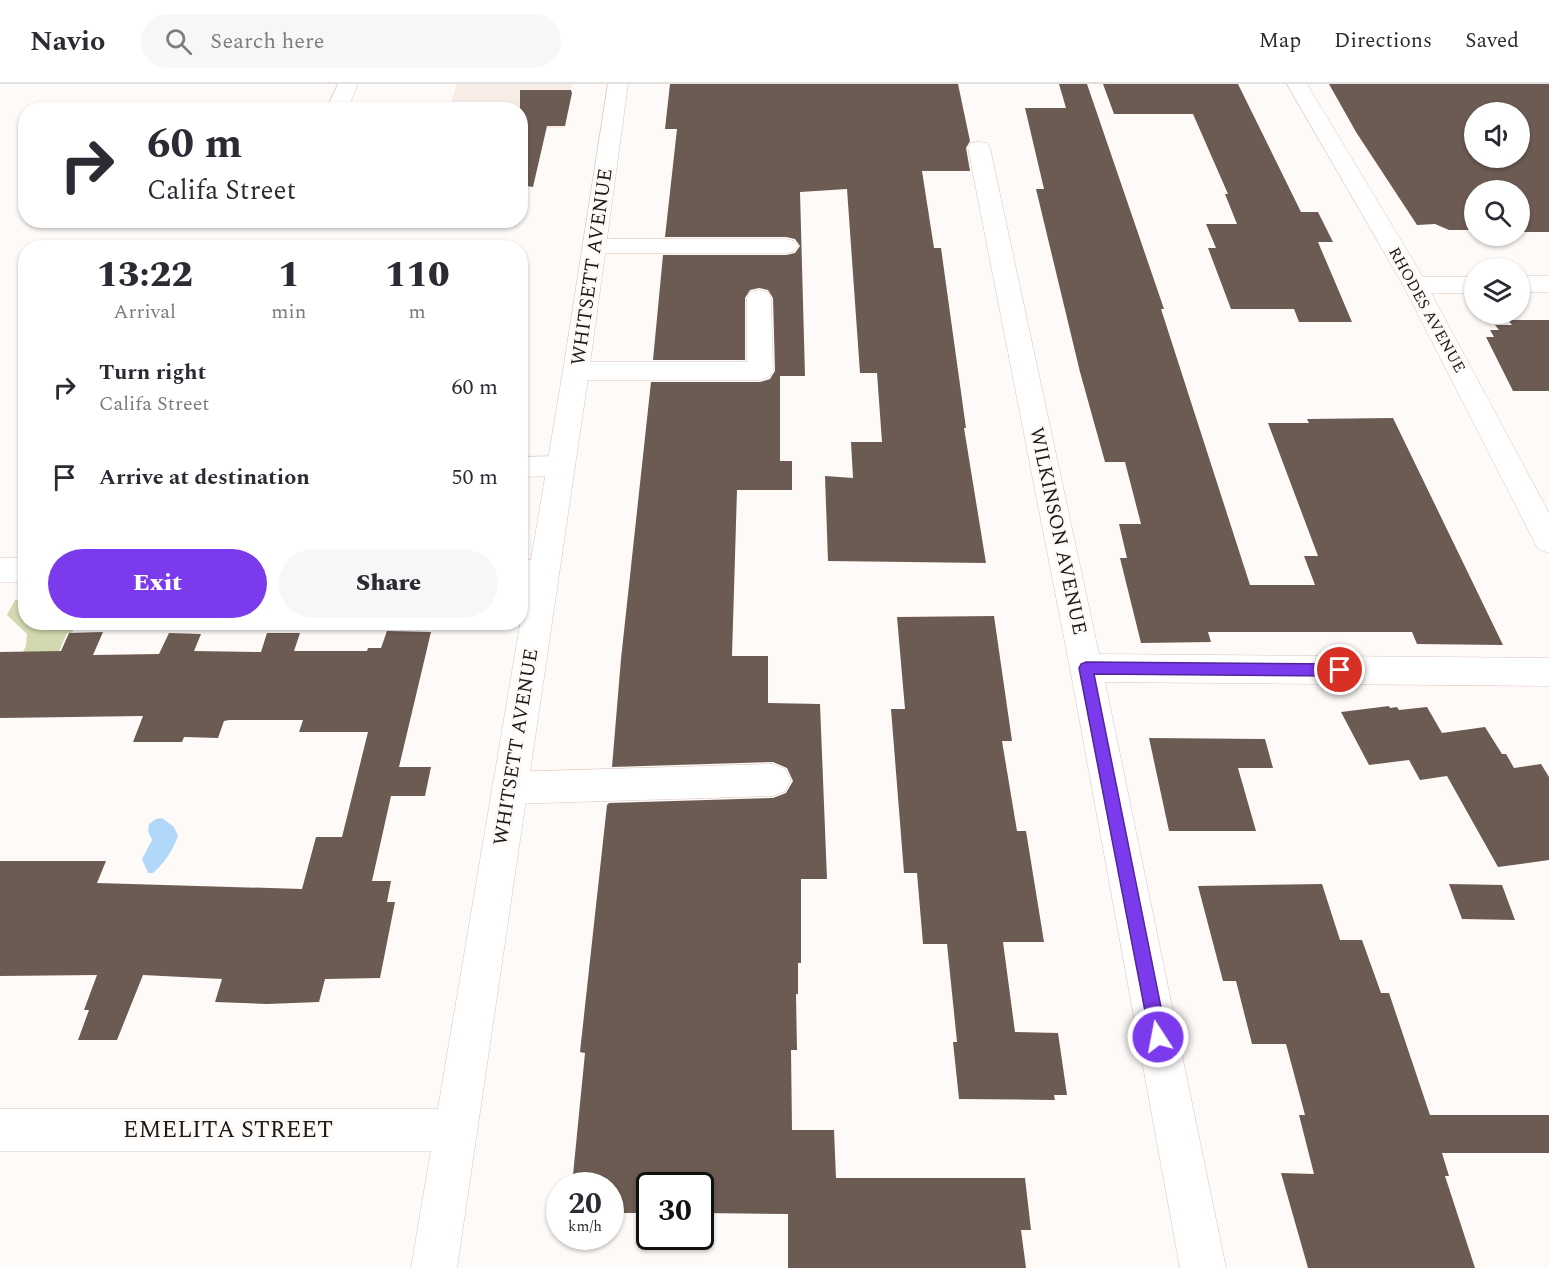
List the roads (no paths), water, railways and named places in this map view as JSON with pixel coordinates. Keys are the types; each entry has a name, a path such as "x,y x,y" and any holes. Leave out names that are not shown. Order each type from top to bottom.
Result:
{"street":[{"path":"340,102 348,84"},
{"name":"WHITSETT AVENUE","path":"528,610 532,572 561,466 618,84"},
{"name":"RHODES AVENUE","path":"1297,84 1415,285 1549,541"},
{"name":"WILKINSON AVENUE","path":"978,148 1086,668 1203,1268"},
{"path":"595,246 786,246"},
{"path":"1530,284 1549,284"},
{"path":"1415,285 1464,285"},
{"path":"576,371 760,371 759,298"},
{"path":"528,467 561,466"},
{"path":"0,570 18,570"},
{"name":"WHITSETT AVENUE","path":"434,1268 509,788 526,630"},
{"path":"1086,668 1549,672"},
{"path":"509,788 773,780"},
{"name":"EMELITA STREET","path":"0,1131 456,1130"}],"water":[{"path":"162,818 174,827 178,836 165,861 153,873 148,873 142,859 152,840 148,831 149,824"}]}
